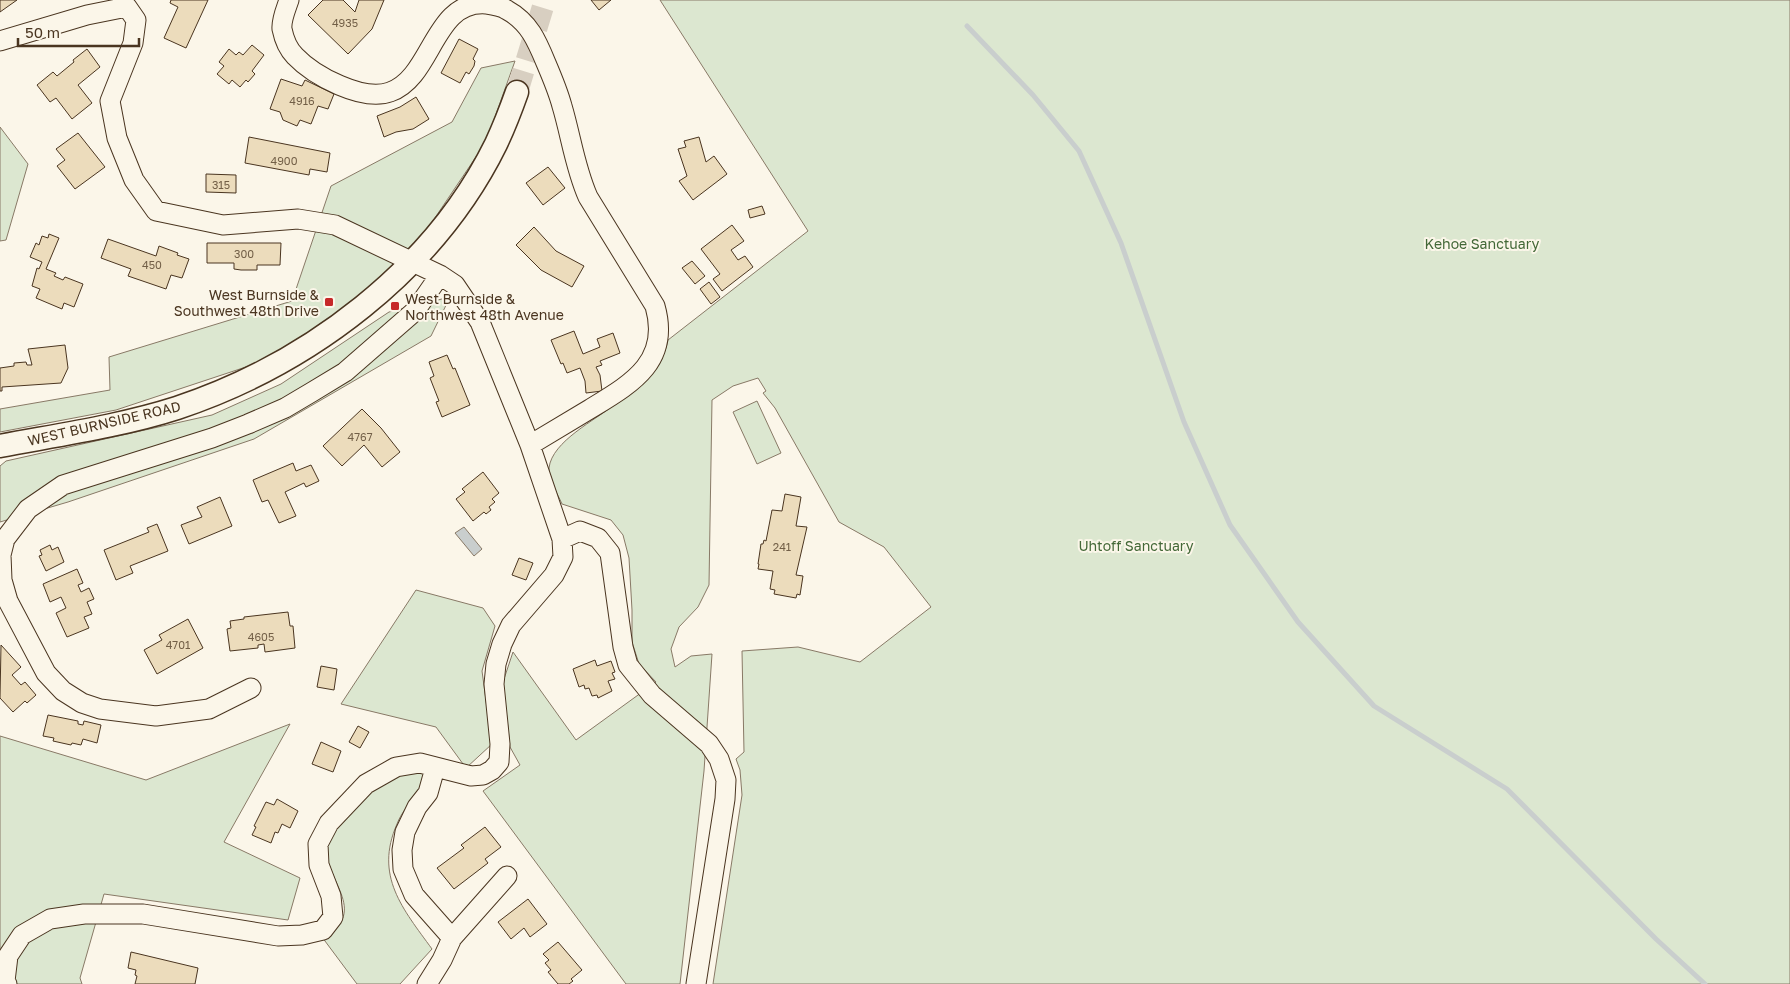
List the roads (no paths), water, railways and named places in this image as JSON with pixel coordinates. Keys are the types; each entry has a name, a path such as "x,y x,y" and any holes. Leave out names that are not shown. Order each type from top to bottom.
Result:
{"main road":[{"name":"WEST BURNSIDE ROAD","path":"0,446 141,418 175,408 233,387 290,358 322,337 413,262 432,240 471,187 496,144 518,92"}],"street":[{"path":"289,0 282,27 289,48 296,57 330,81 362,93 389,93 408,82 446,22 458,12 473,5 493,5 506,9 525,23 536,39 562,106 580,179 588,196 655,306 659,322 659,338 648,364 638,377 619,392 530,445"},
{"path":"0,41 87,15 126,7 136,20 133,43 110,101 117,138 134,180 156,211 223,225 298,219 335,225 440,275 455,285 480,322 530,445 562,539 563,557 554,575 512,625 502,644 496,664 494,684 500,744 499,762 492,770 483,775 471,776 420,763 396,767 366,784 329,823 318,844 319,865 331,896 333,917 324,930 302,935 278,936 143,914 84,914 50,919 22,935 8,956 5,981 7,984"},
{"path":"251,688 209,709 156,716 100,709 82,703 63,691 46,673 8,602 2,580 1,555 5,539 28,509 63,486 212,438 248,424 285,408 345,372 415,311 440,275"},
{"path":"562,539 580,531 598,538 610,553 623,648 628,665 652,695 709,744 719,759 726,780 725,799 696,984"},
{"path":"435,768 428,793 417,807 405,832 402,850 404,868 414,895 452,938"},
{"path":"427,984 442,960 452,938 507,876"}],"waterway":[{"path":"967,26 1033,95 1079,151 1121,243 1184,422 1230,525 1298,622 1374,706 1507,789 1656,939 1705,984"}],"tunnel":[{"path":"517,92 545,0"}],"place":[{"name":"West Burnside & Southwest 48th Drive","path":"329,302"},
{"name":"West Burnside & Northwest 48th Avenue","path":"395,306"}],"park label":[{"name":"Kehoe Sanctuary","path":"1482,243"},
{"name":"Uhtoff Sanctuary","path":"1136,545"}]}
